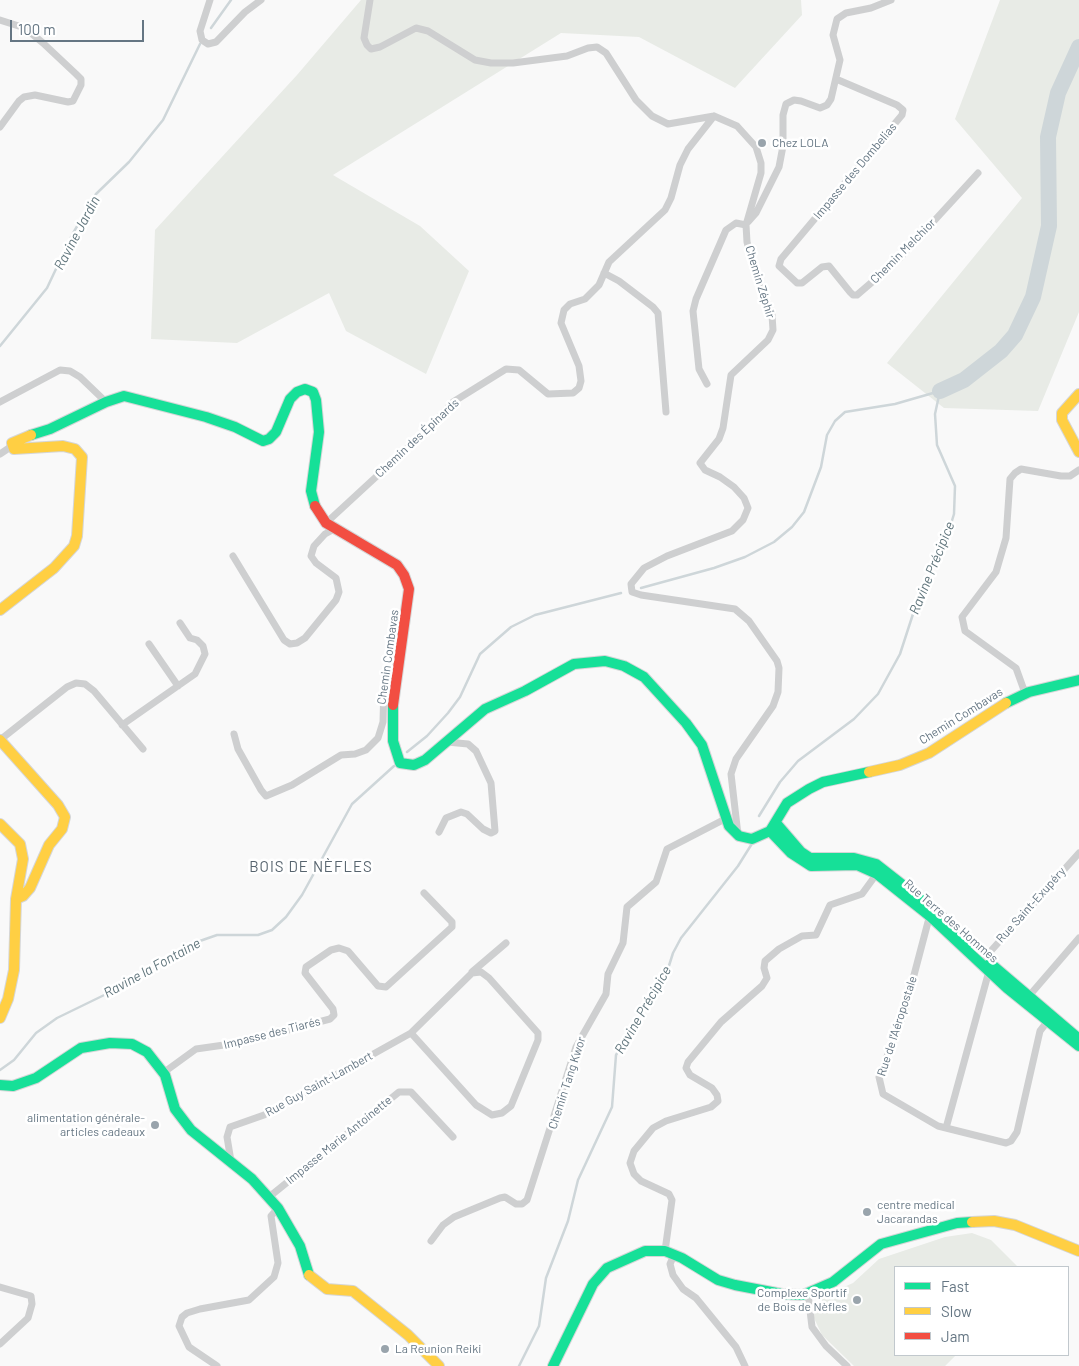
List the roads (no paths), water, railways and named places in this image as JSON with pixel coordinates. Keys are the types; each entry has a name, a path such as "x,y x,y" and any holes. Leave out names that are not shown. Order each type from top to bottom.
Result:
{"street":[{"path":"210,0 200,31 202,40 208,44 216,42 261,0"},
{"path":"370,0 364,38 367,45 372,49 380,47 416,28 428,31 475,60 491,63 513,63 566,56 588,48 597,47 606,53 636,100 658,119 668,124 714,116"},
{"path":"707,384 699,369 693,311 696,299 726,230 736,223 746,225 756,213 780,167 783,146 783,114 786,104 794,100 816,107 827,105 832,99 840,60 834,28 837,19 846,13 871,8 891,0"},
{"path":"0,20 25,28 43,42 81,79 81,85 73,100 68,102 35,95 24,97 0,127"},
{"name":"Impasse des Dombelias","path":"779,266 781,259 902,114 903,110 897,105 836,79"},
{"name":"Chemin Zéphir","path":"714,116 737,126 756,147 761,163 746,225 747,242 757,278 772,315 773,330 768,340 731,375 723,428 719,439 700,463 705,470 734,487 744,498 748,508 743,520 732,531 667,556 644,568 631,584 632,592 641,595 735,610 749,621 779,668 778,692 773,706 736,759 731,774 738,836"},
{"name":"Chemin des Épinards","path":"326,523 429,428 453,402 506,369 518,370 548,394 573,393 579,388 581,380 579,366 561,323 564,310 570,304 584,299 599,285 608,262 665,210 671,198 680,165 688,148 714,116"},
{"name":"Chemin Melchior","path":"779,266 797,283 802,283 822,267 829,266 853,296 857,295 900,258 978,173"},
{"path":"604,273 619,281 658,313 666,412"},
{"path":"0,402 60,370 70,371 80,377 106,402"},
{"path":"0,454 12,446 12,443 19,438 50,429 106,402 124,396 164,405 234,427 263,441 269,439 276,432 284,409 297,392 305,389 313,392 316,400 319,432 311,491 314,504 326,523"},
{"path":"1079,394 1062,413 1062,420 1079,451"},
{"path":"0,610 54,568 74,546 78,536 83,467 82,457 75,449 63,446 24,450 12,446"},
{"path":"1025,693 1016,668 965,631 962,617 996,572 1006,538 1010,478 1021,469 1061,476 1070,476 1079,470"},
{"name":"Chemin Combavas","path":"326,523 397,565 404,575 409,589 409,599 395,680 393,741 400,763 414,765 447,742 485,709 525,691 574,664 605,661 624,666 644,677 702,745 725,819 738,836"},
{"path":"233,556 284,640 290,644 298,643 305,638 336,600 339,592 336,578 316,563 311,556 314,546 325,534 336,528"},
{"path":"122,725 195,674 205,654 203,646 197,640 190,638 180,623"},
{"path":"149,644 178,686"},
{"path":"234,734 238,749 260,790 266,796 292,785 341,755 355,754 366,750 378,738 383,722 384,685 395,680"},
{"name":"Chemin Combavas","path":"773,827 787,803 797,795 823,782 900,765 929,753 999,706 1025,693 1079,680"},
{"path":"16,899 23,896 30,888 49,844 62,829 65,817 58,805 0,740 67,687 76,683 85,684 94,691 143,749"},
{"path":"439,832 446,818 461,812 467,814 483,829 491,833 495,831 491,783 476,751 468,744 447,742"},
{"name":"Chemin Tang Kwor","path":"431,1241 443,1224 454,1217 500,1198 505,1197 516,1204 522,1204 527,1200 576,1048 606,994 608,974 623,943 627,907 656,882 667,849 725,819"},
{"path":"0,824 20,844 24,859 16,899 14,970 8,999 0,1018"},
{"path":"738,836 752,840 773,827"},
{"name":"Rue Terre des Hommes","path":"773,827 810,858 864,859 933,914 982,961 1029,996 1077,1038"},
{"name":"Rue Saint-Exupéry","path":"982,961 1079,853"},
{"path":"745,1366 736,1347 696,1298 683,1289 673,1275 670,1264 672,1200 669,1194 641,1181 634,1174 630,1163 634,1151 653,1128 666,1121 711,1107 718,1101 718,1094 712,1088 690,1075 686,1068 688,1062 721,1022 762,986 767,978 764,968 765,961 779,949 802,936 816,935 830,905 862,894 879,871"},
{"name":"Impasse des Tiarés","path":"163,1073 196,1049 238,1043 330,1019 334,1015 333,1009 305,973 306,967 331,950 339,948 348,951 378,986 386,987 452,927 452,922 424,893"},
{"name":"Rue de l'Aéropostale","path":"933,914 904,1013 881,1070 879,1083 884,1094 938,1126 1006,1143 1011,1141 1017,1132 1040,1031 1047,1022"},
{"path":"1029,996 1079,938"},
{"name":"Rue Guy Saint-Lambert","path":"231,1162 227,1137 230,1127 264,1115 411,1033 472,973 506,943"},
{"name":"Rue Terre des Hommes","path":"982,961 988,971 1047,1022 1077,1038"},
{"path":"946,1128 988,971"},
{"path":"411,1033 476,1105 492,1115 502,1113 511,1106 536,1048 538,1033 489,978 481,972 472,973"},
{"path":"0,1085 13,1086 36,1078 81,1048 110,1043 132,1044 147,1052 163,1073 175,1109 191,1130 231,1162 269,1197 278,1208 294,1233 300,1246 306,1269 315,1282 328,1289 354,1291 408,1334 439,1366"},
{"name":"Impasse Marie Antoinette","path":"269,1197 399,1092 411,1092 453,1136"},
{"path":"217,1366 189,1347 179,1326 182,1317 187,1313 200,1309 249,1300 274,1277 278,1264 271,1216 278,1208"},
{"path":"554,1366 593,1284 606,1268 619,1261 645,1252 670,1253 718,1280 735,1285 782,1294 808,1294 834,1282 882,1244 957,1223 994,1221 1015,1225 1079,1251"},
{"path":"0,1287 31,1296 32,1304 28,1318 0,1344"},
{"path":"808,1294 812,1327 826,1346 847,1366"}],"waterway":[{"name":"Ravine Jardin","path":"211,28 231,0"},
{"name":"Ravine Jardin","path":"0,346 47,288 72,235 96,194 129,162 163,120 200,44"},
{"name":"Ravine Précipice","path":"940,391 964,380 1001,351 1015,335 1033,297 1049,226 1048,137 1058,93 1079,47"},
{"name":"Ravine Précipice","path":"641,588 714,568 745,557 774,542 792,527 804,512 821,467 827,435 835,421 845,412 895,404 940,391 935,414 937,445 955,486 954,514 947,537 913,614 900,654 878,694 854,719 798,761 780,782 759,816"},
{"name":"Ravine la Fontaine","path":"407,752 427,736 448,713 460,697 480,654 511,627 535,615 621,593"},
{"name":"Ravine la Fontaine","path":"0,1070 14,1060 36,1033 57,1018 133,981 197,942 217,935 258,935 272,930 286,917 302,895 352,804 394,766"},
{"name":"Ravine Précipice","path":"519,1366 539,1326 546,1278 568,1221 578,1180 612,1107 616,1055 667,972 673,953 681,938 738,866 753,842"}],"place":[{"name":"Chez LOLA","path":"762,143"},
{"name":"alimentation générale- articles cadeaux","path":"155,1125"},
{"name":"centre medical Jacarandas","path":"867,1212"},
{"name":"Complexe Sportif de Bois de Nèfles","path":"857,1300"},
{"name":"La Reunion Reiki","path":"385,1349"}],"district":[{"name":"BOIS DE NÈFLES","path":"311,867"}]}
